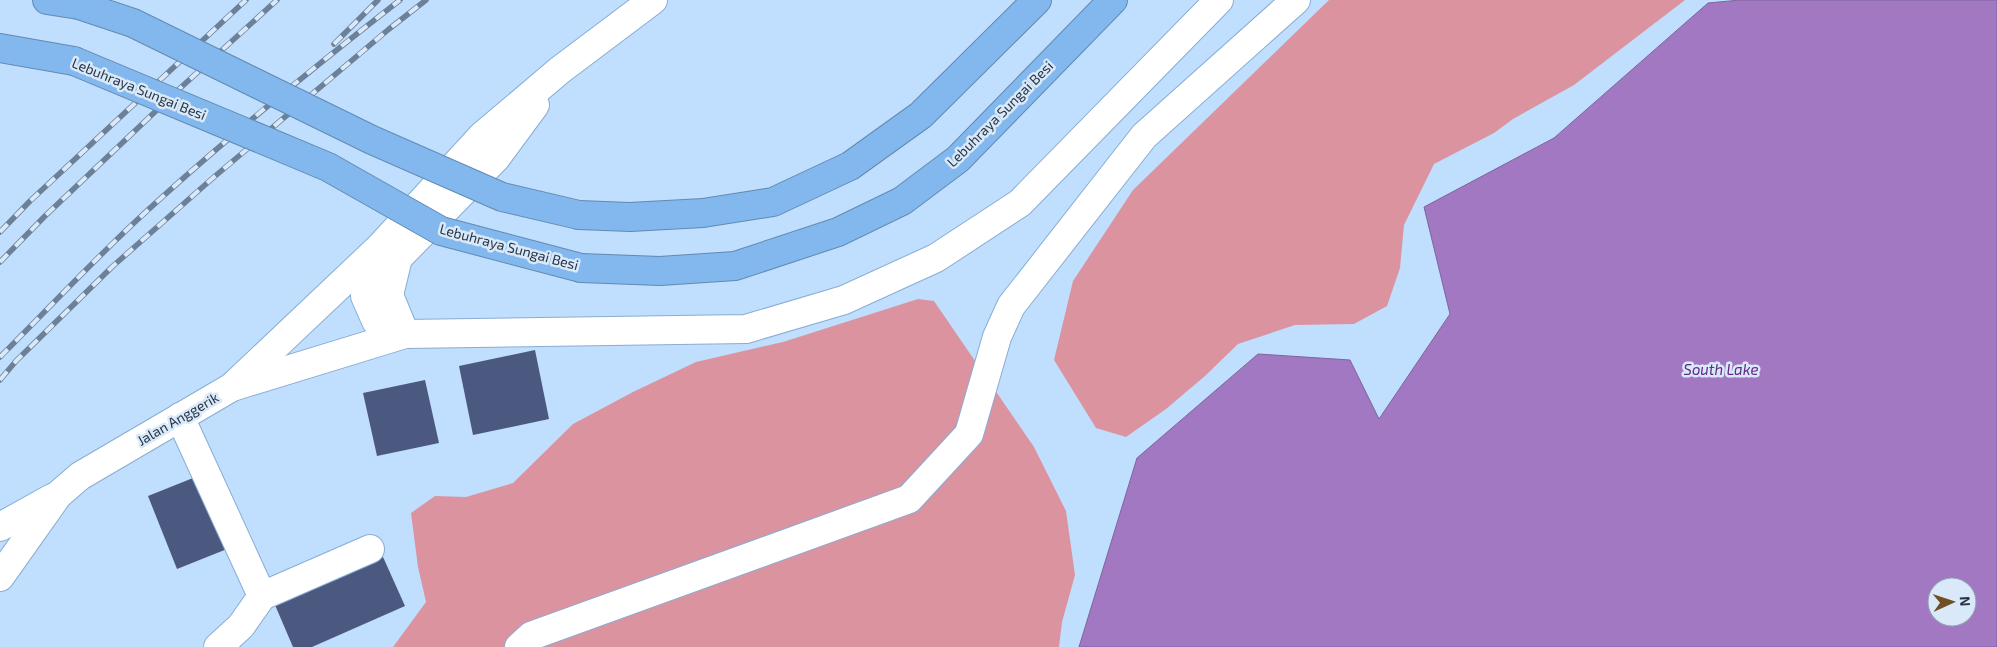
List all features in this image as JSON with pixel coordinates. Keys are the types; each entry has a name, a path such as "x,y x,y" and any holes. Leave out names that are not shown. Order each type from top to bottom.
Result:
{"highway":[{"path":"47,0 79,5 132,23 372,140 502,197 578,215 630,217 703,214 773,202 850,166 922,115 1037,0"},
{"name":"Lebuhraya Sungai Besi","path":"0,48 74,61 328,167 441,231 581,268 660,271 735,266 838,232 902,201 958,159 1113,0"}],"street":[{"path":"232,387 380,247 482,136 560,70 653,0"},
{"path":"380,247 365,296 376,321 404,334 746,330 844,300 936,258 1020,203 1219,0"},
{"path":"519,647 531,636 909,499 969,434 997,337 1011,306 1023,290 1144,136 1296,0"},
{"path":"404,334 389,295 398,258 496,158 560,70"},
{"name":"Jalan Anggerik","path":"0,577 58,495 80,476 232,387 404,334"},
{"path":"180,417 262,596"},
{"path":"0,527 58,495"},
{"path":"218,647 242,626 262,596 370,550"}],"shaded area":[{"path":"1329,0 1685,0 1574,85 1513,119 1494,133 1434,164 1404,225 1400,268 1387,306 1354,324 1295,325 1238,344 1205,376 1166,409 1126,437 1096,428 1054,360 1073,281 1133,190"},
{"path":"918,299 934,301 1034,447 1066,511 1075,575 1062,622 1059,647 393,647 426,602 418,567 411,513 435,496 466,497 513,483 573,424 633,392 696,362 783,342"}],"water":[{"name":"South Lake","path":"1740,0 1997,0 1997,647 1079,647 1137,458 1258,354 1350,360 1379,419 1450,314 1424,207 1554,138 1708,3"}],"building":[{"path":"535,350 549,419 473,435 459,366"},
{"path":"425,380 439,443 377,456 363,393"},
{"path":"198,476 227,549 177,569 148,496"},
{"path":"383,557 405,606 312,647 293,647 275,605"}],"railway":[{"path":"0,232 30,201 246,0"},
{"path":"0,262 45,216 177,91 277,0"},
{"path":"334,44 378,0"},
{"path":"0,357 101,254 168,192 265,108 400,0"},
{"path":"0,380 16,361 113,266 214,177 426,0"}]}
